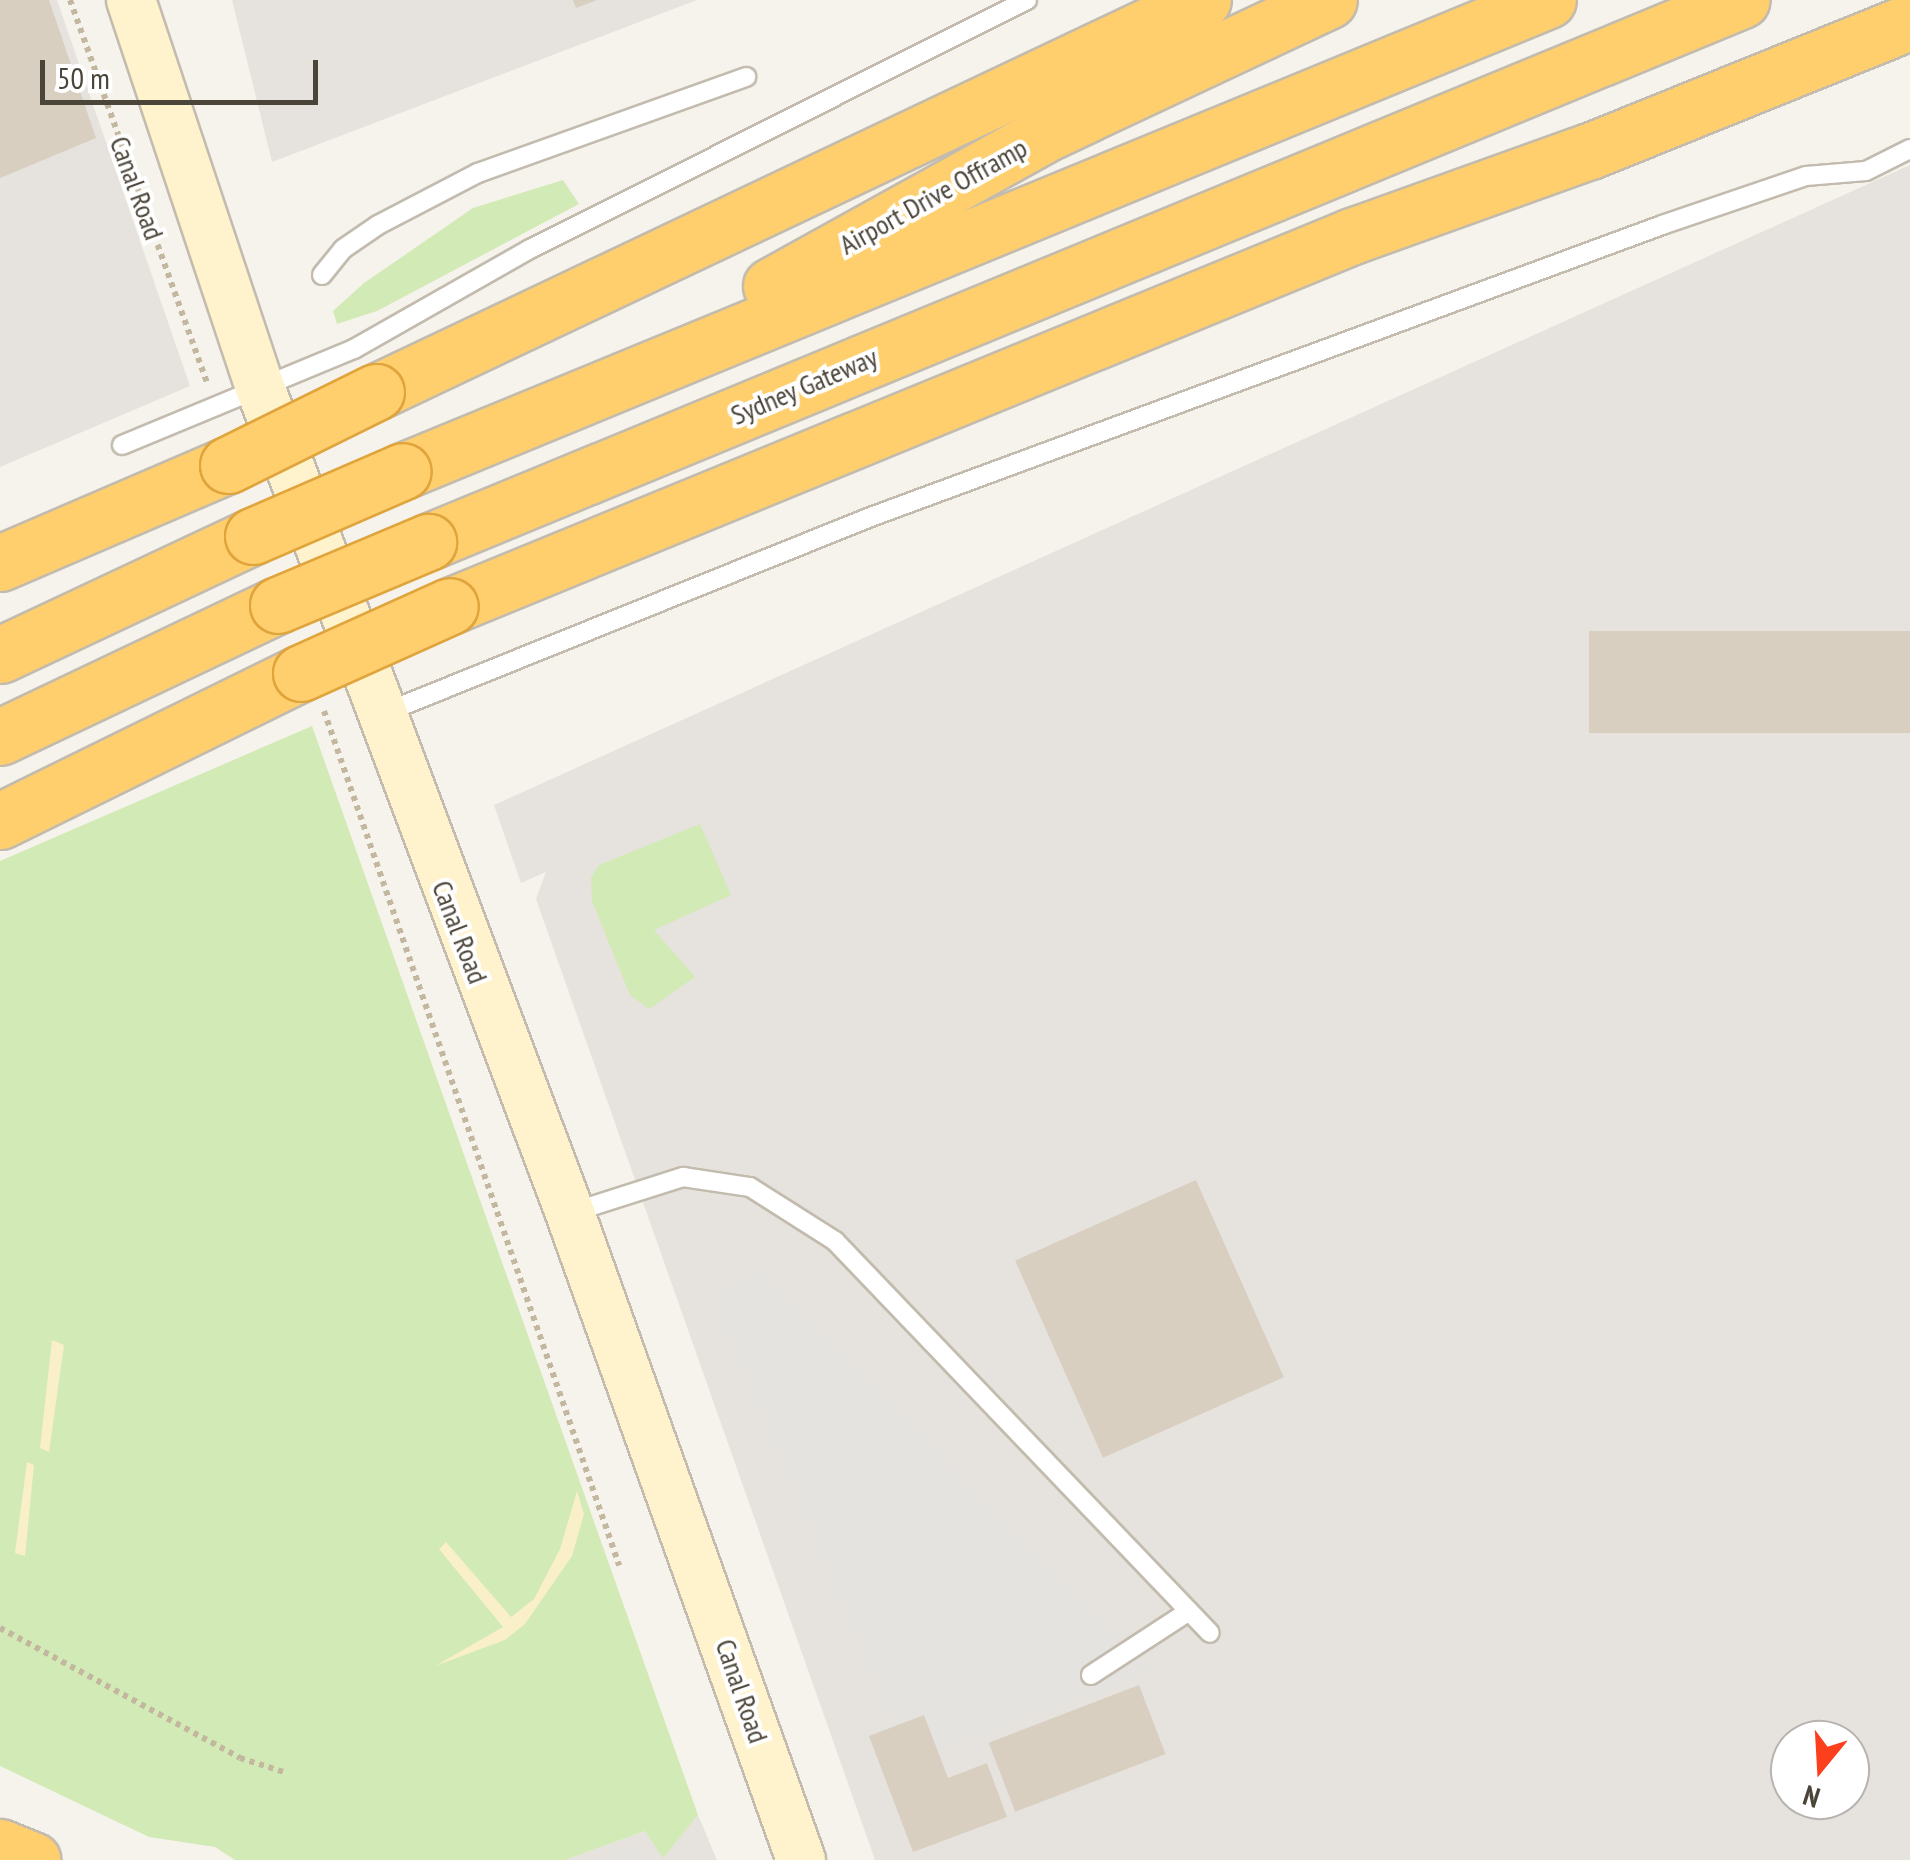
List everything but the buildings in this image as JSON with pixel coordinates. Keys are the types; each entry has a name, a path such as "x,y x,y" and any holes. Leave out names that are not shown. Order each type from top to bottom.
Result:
{"highway":[{"path":"0,563 228,465 1203,0"},
{"path":"1101,49 1250,0"},
{"name":"Airport Drive Offramp","path":"545,411 1051,131 1329,0"},
{"path":"0,655 253,536 403,471 1548,0"},
{"name":"Sydney Gateway","path":"0,736 278,605 1742,0"},
{"name":"Sydney Gateway","path":"1614,51 1772,0"},
{"path":"0,821 310,685 450,606 1352,236 1590,152 1910,22"},
{"path":"1352,236 1910,63"}],"main road":[{"name":"Canal Road","path":"132,0 260,386 379,715 570,1213 801,1860"}],"lane":[{"path":"122,444 354,348 530,249 1027,0"},
{"path":"322,275 343,249 378,225 464,180 746,77"},
{"path":"379,715 505,669 523,652 904,505 1662,225 1806,176 1866,171 1910,149"},
{"path":"570,1213 683,1176 750,1187 835,1241 1210,1633"},
{"path":"1091,1675 1189,1611"}],"path":[{"name":"Canal Road","path":"70,0 215,406"},
{"name":"Canal Road","path":"310,685 619,1565"},
{"path":"0,1628 240,1758 284,1772"}],"shaded area":[{"path":"0,0 57,0 190,386 0,467"},
{"path":"232,0 697,0 272,162"},
{"path":"1910,165 1910,1860 875,1860 536,899 546,872 521,883 494,805"},
{"path":"762,1270 1150,1674 909,1760 712,1295"},
{"path":"698,1815 717,1860 565,1860 645,1831 663,1857"},
{"path":"639,1843 648,1860 595,1860"}],"green space":[{"path":"563,180 579,204 377,311 337,324 333,311 364,283 473,208"},
{"path":"312,726 698,1815 663,1858 645,1831 565,1860 235,1860 215,1847 149,1837 0,1766 0,861"},
{"path":"700,824 731,895 654,930 695,977 649,1009 630,995 592,901 591,877 599,865"}],"sand":[{"path":"52,1340 64,1345 49,1452 40,1448"},
{"path":"27,1462 34,1465 25,1556 15,1553"},
{"path":"577,1491 584,1514 572,1556 525,1624 505,1640 435,1666 503,1627 439,1549 446,1542 511,1617 534,1599 560,1549"}]}
